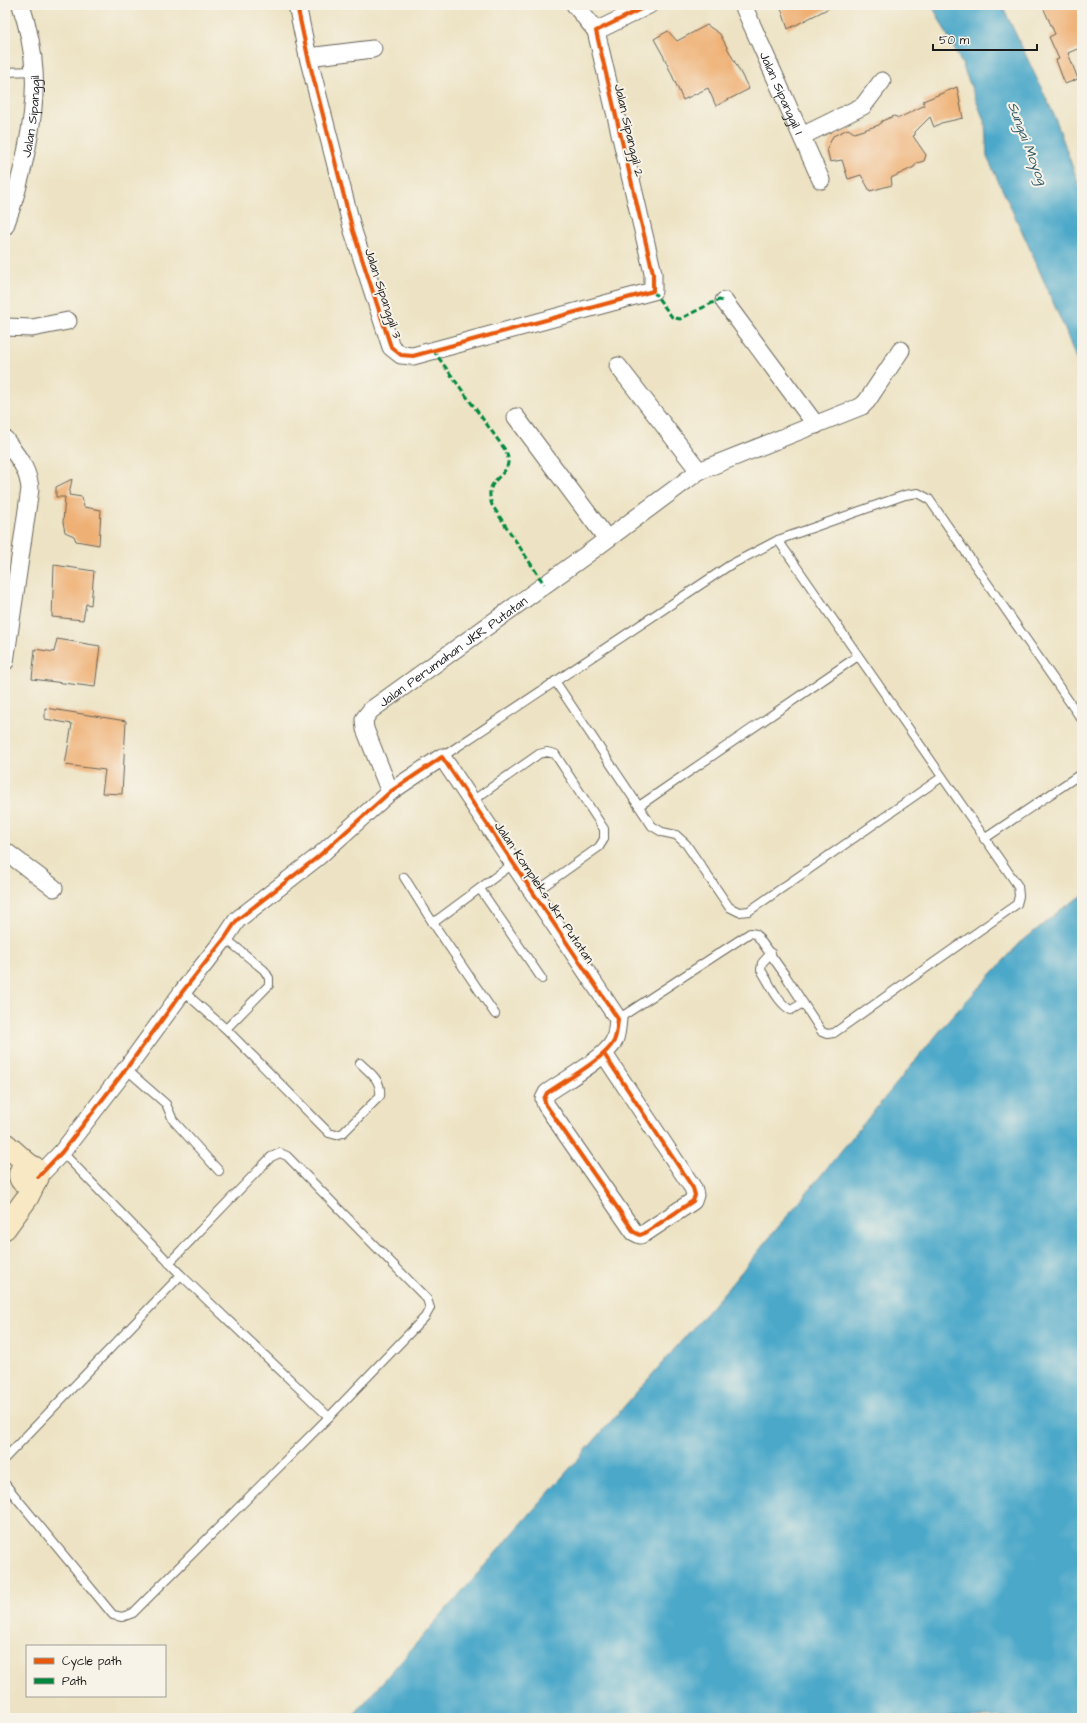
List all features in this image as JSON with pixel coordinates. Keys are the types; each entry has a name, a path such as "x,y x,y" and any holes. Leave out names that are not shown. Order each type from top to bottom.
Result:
{"street":[{"name":"Jalan Sipanggil","path":"5,226 24,161 34,99 34,71 29,31 21,5"},
{"name":"Jalan Sipanggil 3","path":"297,5 308,57 354,231 391,347 400,355 413,356 652,292"},
{"path":"576,5 596,32 648,5"},
{"name":"Jalan Sipanggil 1","path":"743,5 821,180"},
{"name":"Jalan Sipanggil 2","path":"596,32 653,273 652,292"},
{"path":"308,57 373,49"},
{"path":"802,136 863,106 882,81"},
{"path":"724,301 816,425"},
{"path":"5,328 32,328 68,321"},
{"name":"Jalan Perumahan JKR Putatan","path":"390,792 365,729 364,719 371,710 699,471 862,406 867,401 901,350"},
{"path":"618,366 699,471"},
{"path":"516,417 607,539"},
{"path":"5,439 25,467 29,478 30,489 5,662"},
{"path":"29,1174 62,1152 126,1069 183,991 225,938 237,920 319,856 390,792 442,757"},
{"name":"Jalan Kompleks Jkr Putatan","path":"442,757 618,1019"},
{"path":"5,851 54,888"},
{"path":"609,1048 693,1188 695,1195 693,1201 645,1233 640,1234 634,1232 546,1105 544,1099 547,1093 609,1048 617,1032 618,1019"},
{"path":"5,1144 29,1174 27,1198 9,1223"},
{"path":"5,1148 15,1163 29,1174"}],"lane":[{"path":"5,72 34,71"},
{"path":"442,757 730,565 778,540 905,495 918,494 928,499 1082,720"},
{"path":"618,1019 750,933 756,934 770,953 822,1032 827,1034 834,1033 1017,904 1019,896 1018,886 778,540"},
{"path":"638,806 858,656"},
{"path":"555,681 652,826 662,832 676,835 686,844 729,907 739,912 749,911 942,777"},
{"path":"472,801 539,754 547,752 555,754 604,829 604,839 599,847 534,893"},
{"path":"984,839 1082,773"},
{"path":"434,923 514,863"},
{"path":"404,877 494,1014"},
{"path":"480,889 542,979"},
{"path":"225,938 264,970 269,978 269,984 226,1029"},
{"path":"770,953 762,964 761,970 774,991 785,1007 791,1010 803,1003"},
{"path":"183,991 226,1029 329,1133 336,1135 343,1133 380,1096 381,1088 378,1081 360,1063"},
{"path":"126,1069 166,1104 173,1120 219,1171"},
{"path":"62,1152 181,1275 329,1417"},
{"path":"5,1484 113,1615 122,1617 132,1613 329,1417 425,1317 430,1308 427,1298 287,1156 280,1154 271,1157 169,1263"},
{"path":"5,1458 181,1275"}],"water":[{"name":"Sungai Moyog","path":"932,5 1002,5 1055,117 1082,194 1082,375 1066,332 1026,240 987,157 985,123 962,64"},
{"path":"1082,896 1082,1718 351,1718 728,1288 949,1020 1019,944 1063,908"}],"building":[{"path":"780,5 835,5 788,29"},
{"path":"1042,5 1077,5 1082,15 1082,47 1068,53 1078,79 1065,84 1056,60 1059,59 1049,37 1055,34"},
{"path":"707,25 720,34 749,89 716,106 708,88 683,100 664,57 654,39 668,31 677,41"},
{"path":"957,87 963,118 941,123 934,127 930,117 913,136 926,155 924,161 917,163 914,167 891,178 892,185 870,191 861,175 848,179 842,160 830,162 827,149 833,136 848,129 854,133 879,125 882,121 894,116 899,118 925,105 923,101"},
{"path":"72,479 69,495 82,497 84,507 101,510 99,545 76,541 74,536 65,532 63,522 65,497 56,497 56,487"},
{"path":"54,565 94,571 91,605 86,604 83,620 52,617"},
{"path":"57,639 100,646 95,687 32,679 35,649 54,652"},
{"path":"45,708 126,721 122,794 102,793 105,770 65,765 72,724 45,719"}],"marked path":[{"path":"653,291 672,317 680,319 714,302 719,300 724,301"},
{"path":"433,350 506,451 508,460 507,467 491,487 490,495 492,505 544,584"}],"cycle path":[{"path":"297,5 308,57 353,231 391,347 401,355 413,356 653,291 653,273 596,31 649,5"},
{"path":"38,1177 62,1152 126,1069 183,991 225,938 237,920 319,856 390,792 442,757 618,1019 615,1038 610,1048 594,1062 547,1093 544,1099 546,1105 634,1232 640,1235 693,1201 695,1195 693,1188 604,1054"}]}
